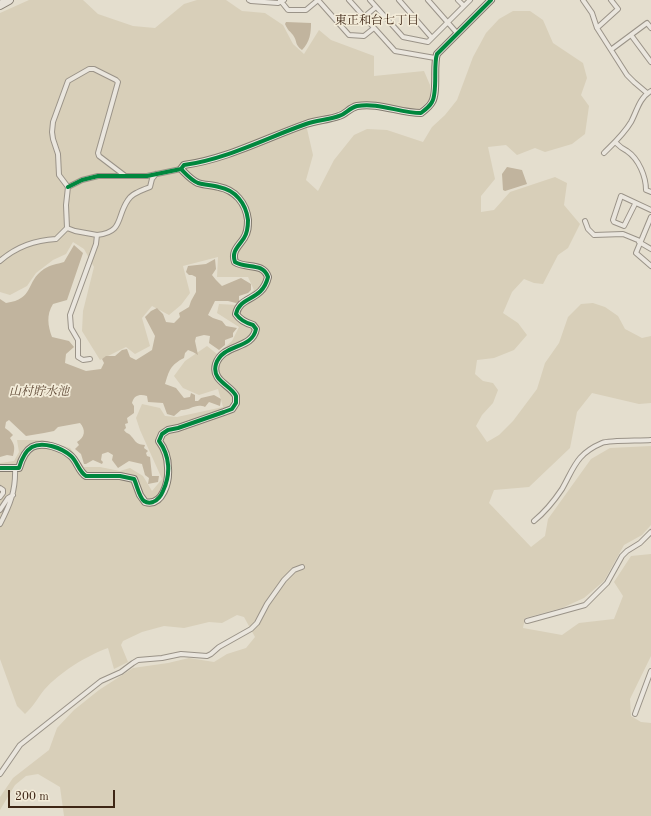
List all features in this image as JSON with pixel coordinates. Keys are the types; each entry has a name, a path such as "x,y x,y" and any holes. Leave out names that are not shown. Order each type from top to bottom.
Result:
{"highway":[{"path":"0,5 9,0"}],"street":[{"path":"249,0 282,1 288,10 306,10 318,0 350,36 364,36 374,28"},
{"path":"350,0 395,51 435,58"},
{"path":"370,0 403,37 428,42 470,0"},
{"path":"399,0 432,38"},
{"path":"428,0 457,33"},
{"path":"458,0 464,6"},
{"path":"68,187 82,180 98,176 147,176 181,169 184,165 228,154 307,123 340,116 350,108 358,106 385,107 407,112 421,113 433,101 436,77 435,58 437,54 491,0"},
{"path":"583,0 592,14 597,28 627,74 634,82 649,92 641,100 631,122 604,153"},
{"path":"597,28 618,9 611,0"},
{"path":"364,17 376,7"},
{"path":"612,49 647,23 651,28"},
{"path":"630,35 651,62"},
{"path":"0,261 20,247 44,239 56,239 67,228 66,205 68,187 59,175 58,154 52,132 53,122 68,80 89,69 94,69 118,82 98,153 99,156 124,175"},
{"path":"614,142 623,150 628,152 638,163 646,181 646,190 651,192"},
{"path":"0,468 18,468 32,447 42,445 55,447 70,456 82,474 86,476 120,476 134,479 143,500 148,503 152,502 161,496 168,481 166,453 159,441 162,434 168,430 190,424 232,408 236,402 236,396 218,378 216,365 219,357 226,351 250,341 255,335 256,329 253,325 239,318 236,312 244,302 263,290 268,277 262,268 244,266 235,262 234,252 248,230 247,216 243,203 231,191 192,180 181,169"},
{"path":"67,228 97,235 111,232 117,227 128,199 150,187 152,179 157,173"},
{"path":"624,226 614,222 613,220 621,196 633,201 635,204 651,210"},
{"path":"621,234 635,204"},
{"path":"651,217 636,252 651,266"},
{"path":"584,221 588,229 594,235 621,234 640,241 651,249"},
{"path":"646,228 651,230"},
{"path":"90,359 85,360 78,357 78,340 71,328 70,315 94,250 97,235"},
{"path":"534,521 553,502 574,465 582,455 605,442 651,440"},
{"path":"0,524 13,495 16,480 15,468"},
{"path":"0,488 3,490 0,497"},
{"path":"0,510 8,498 13,495"},
{"path":"527,621 586,605 607,583 622,556 640,543 651,532"},
{"path":"0,774 2,766 20,745 72,705 101,680 121,672 138,660 162,658 181,654 207,656 250,629 258,623 267,604 284,580 294,570 302,567"},
{"path":"635,714 651,671"}],"shaded area":[{"path":"29,0 83,0 98,14 133,26 155,28 184,4 197,0 226,0 242,11 265,13 283,25 293,44 304,54 319,30 331,40 374,56 374,76 424,71 430,85 430,99 417,111 353,105 337,112 305,120 313,155 306,180 318,191 334,160 354,135 367,129 387,130 423,142 432,127 445,115 457,100 473,57 486,33 499,19 513,11 530,11 543,20 553,43 583,63 587,78 581,95 589,106 585,134 572,144 545,152 535,148 517,155 506,145 488,147 495,179 481,196 481,212 494,210 510,192 555,177 567,183 564,205 580,224 568,248 558,255 543,284 534,283 524,279 512,292 503,313 518,323 527,335 514,350 494,358 477,360 475,374 483,381 493,383 498,390 493,403 482,415 476,426 487,442 499,435 513,421 537,389 545,363 559,343 568,317 581,304 593,303 605,307 618,316 625,329 642,338 651,336 651,403 639,404 592,393 577,412 570,448 529,487 494,490 489,503 531,547 545,536 548,519 591,459 610,448 651,446 651,525 642,535 624,545 604,581 584,598 562,608 525,618 523,628 562,635 579,623 614,619 623,596 614,582 631,556 651,554 651,656 630,699 631,716 641,722 651,723 651,816 64,816 60,787 38,774 26,776 15,785 0,810 0,797 13,778 49,750 57,728 74,710 99,690 133,668 168,663 189,658 214,662 227,654 246,648 255,637 244,617 237,615 222,623 209,622 184,628 164,626 142,632 123,641 121,645 128,662 114,669 108,648 91,655 65,671 50,683 33,706 25,714 17,706 0,659 0,463 14,461 19,452 17,440 43,440 70,448 84,467 100,467 120,471 130,468 143,476 152,491 162,479 136,418 142,404 160,408 165,416 177,417 223,407 218,389 199,395 183,388 174,376 185,361 207,346 217,354 232,341 239,327 217,313 219,304 237,305 254,290 248,277 217,277 218,257 183,266 190,293 181,305 169,315 152,306 142,318 150,346 135,354 126,347 100,360 82,331 83,311 94,267 84,249 73,242 66,254 53,260 36,273 27,286 10,295 0,292 0,13"}],"water":[{"path":"286,22 311,23 310,37 302,50 287,28 285,24"},
{"path":"507,167 522,170 527,184 505,191 503,190 502,174"},
{"name":"山村貯水池","path":"74,245 83,253 67,300 53,304 49,312 49,329 52,337 69,341 74,347 66,354 65,363 86,371 101,369 104,363 102,359 106,356 115,356 122,350 127,349 130,357 136,360 152,350 155,336 145,317 157,308 163,314 166,322 174,323 180,317 179,313 189,307 196,292 196,277 189,275 186,272 188,266 206,264 215,259 216,269 212,275 222,286 241,278 251,284 251,290 248,293 239,296 239,302 215,301 208,315 222,321 226,326 237,328 233,333 233,337 225,340 225,345 219,350 209,343 210,336 204,335 196,337 195,341 198,355 188,350 185,353 184,358 173,366 165,384 176,388 184,398 190,397 191,393 195,395 195,401 214,395 221,399 220,406 209,402 205,407 195,406 181,410 174,416 167,414 163,403 148,402 147,396 138,396 133,400 132,403 134,406 134,413 127,418 128,423 125,424 126,428 124,430 137,443 145,445 144,448 148,451 146,453 147,456 150,457 152,476 159,476 158,482 148,484 149,478 145,475 142,464 129,461 118,468 112,460 113,455 108,452 102,454 102,464 93,460 84,464 81,454 75,449 79,445 77,442 82,438 84,433 80,423 58,427 54,431 26,436 9,420 6,422 5,428 13,435 10,438 14,447 13,456 7,455 0,457 0,299 6,303 22,298 38,274 49,266 64,262"}],"cycle path":[{"path":"68,187 82,180 98,176 147,176 181,169 184,165 231,153 306,124 339,116 357,106 373,105 413,113 421,113 430,105 434,98 435,65 437,54 491,0"},
{"path":"0,468 19,468 25,454 32,447 36,445 52,446 63,450 71,456 86,476 120,476 134,479 142,499 148,503 152,502 162,493 166,485 168,472 167,459 163,447 159,441 162,434 168,430 178,428 232,409 236,403 236,396 234,392 216,375 216,364 220,357 225,353 243,344 253,336 256,329 253,325 243,321 236,314 238,308 242,304 261,291 268,277 266,272 262,269 235,262 234,255 236,249 245,236 248,224 245,208 239,198 235,194 225,189 195,182 181,169"}],"district":[{"name":"東正和台七丁目","path":"377,21"}]}
